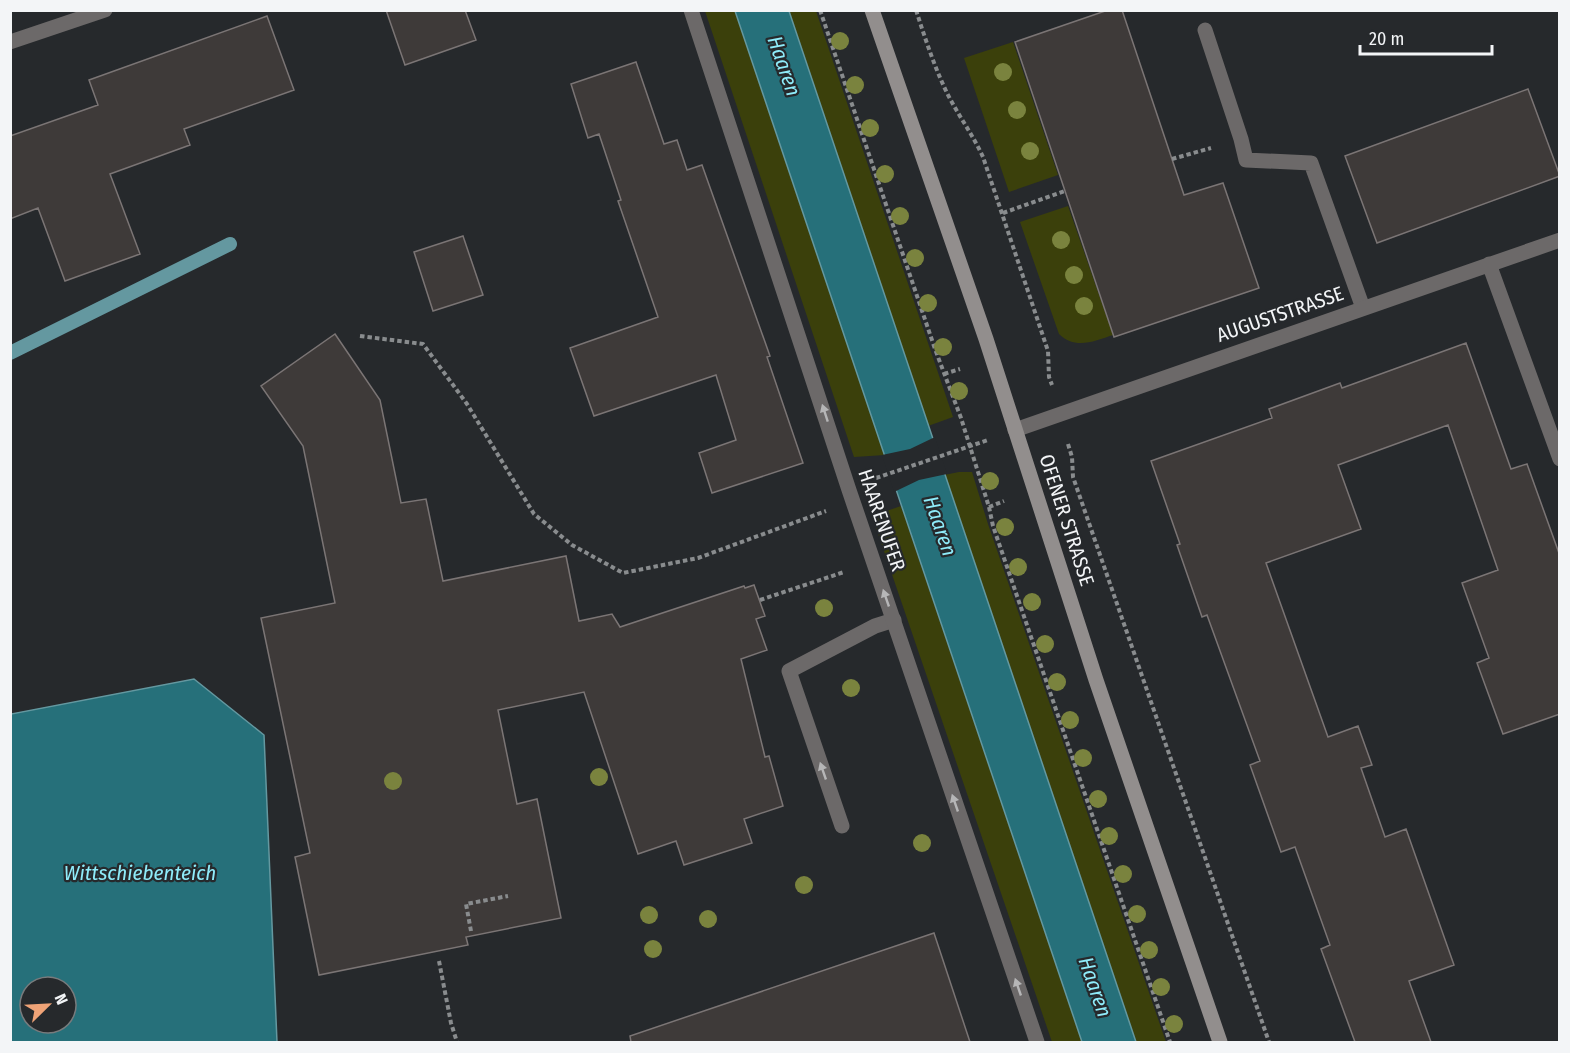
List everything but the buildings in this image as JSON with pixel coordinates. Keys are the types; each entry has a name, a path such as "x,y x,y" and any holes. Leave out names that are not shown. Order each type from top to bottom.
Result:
{"main road":[{"name":"OFENER STRASSE","path":"872,10 1015,430 1096,680 1220,1042"}],"street":[{"path":"10,42 105,10"},
{"name":"HAARENUFER","path":"690,10 849,490 1037,1042"},
{"path":"1205,30 1246,160 1311,163 1363,308"},
{"name":"AUGUSTSTRASSE","path":"1015,430 1560,240"},
{"path":"1489,264 1560,459"},
{"path":"842,826 789,671 875,626 894,620"}],"path":[{"path":"820,10 970,447 993,526 1170,1042"},
{"path":"916,10 937,72 962,121 978,146 1003,213 1048,351 1049,377"},
{"path":"1172,159 1241,139"},
{"path":"1003,213 1065,191"},
{"path":"360,336 423,344 467,404 534,514 572,546 623,573 698,558 835,507 849,490"},
{"path":"944,374 960,369"},
{"path":"868,481 970,447"},
{"path":"1072,457 1073,477 1269,1042"},
{"path":"989,507 1004,501"},
{"path":"760,600 874,562"},
{"path":"471,931 466,904 508,896"},
{"path":"439,961 457,1042"}],"green space":[{"path":"705,11 735,11 885,455 854,457"},
{"path":"789,11 816,11 953,417 928,426"},
{"path":"1013,42 1058,175 1009,192 964,58"},
{"path":"1068,206 1113,335 1085,343 1072,342 1059,334 1020,222"},
{"path":"972,472 1166,1042 1136,1042 944,475"},
{"path":"901,506 1082,1042 1052,1042 872,516"}],"water":[{"name":"Haaren","path":"735,11 789,11 1136,1042 1082,1042"},
{"name":"Wittschiebenteich","path":"194,679 264,735 277,1042 11,1042 11,714"}],"pier":[{"path":"935,437 947,474 919,480 894,492 882,455 910,449"}],"waterway":[{"path":"10,353 230,244"}]}
